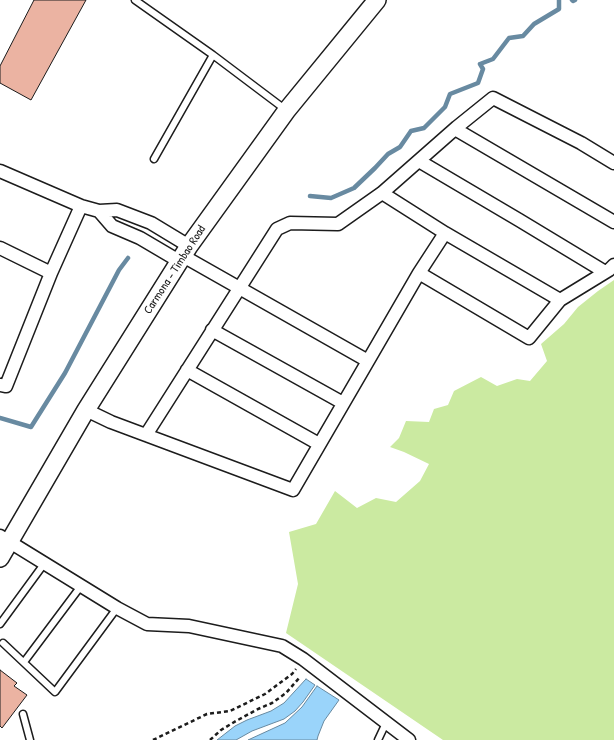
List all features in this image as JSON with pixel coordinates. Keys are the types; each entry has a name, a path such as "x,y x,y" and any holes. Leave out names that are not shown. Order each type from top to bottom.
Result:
{"main road":[{"name":"Carmona - Timbao Road","path":"0,558 5,539 184,254 287,110 377,0"}],"street":[{"path":"146,435 276,229 290,223 338,224 382,193 493,98 581,143 614,163"},
{"path":"455,129 614,222"},
{"path":"419,161 519,220 610,268 560,300 529,338 419,273"},
{"path":"0,171 81,206 99,211 117,210 151,223 184,254 239,288 368,361"},
{"path":"382,193 445,233 560,300"},
{"path":"0,385 6,386 51,273 81,206"},
{"path":"99,211 112,226 184,254"},
{"path":"86,410 111,422 292,490 419,273 445,233"},
{"path":"0,248 51,273"},
{"path":"212,330 343,403"},
{"path":"187,370 319,444"},
{"path":"5,539 117,608 147,624 189,626 282,646 303,659 410,740"}],"lane":[{"path":"135,0 287,110"},
{"path":"154,159 213,55"},
{"path":"0,624 44,564"},
{"path":"24,662 81,586"},
{"path":"1,643 24,662 55,692 117,608"},
{"path":"23,714 30,740"},
{"path":"378,740 386,723"}],"path":[{"path":"153,740 207,714 230,711 265,694 292,674 303,659"},
{"path":"210,740 221,730 236,721 258,709 272,704 286,693 300,677"}],"green space":[{"path":"614,280 614,740 443,740 286,633 298,584 289,532 316,524 335,491 357,508 376,498 396,502 420,481 429,464 390,447 399,438 406,421 429,422 434,409 448,405 454,391 481,377 497,386 517,379 530,381 547,361 541,344 564,324 578,307"}],"water":[{"path":"306,679 315,685 295,711 284,719 252,731 236,740 217,740 235,726 271,711 284,703"},
{"path":"317,686 339,700 324,721 317,740 248,740 285,723 302,707"}],"building":[{"path":"34,0 86,0 31,100 0,83 0,66"},
{"path":"0,670 17,683 14,686 27,695 2,728 0,726"}],"waterway":[{"path":"310,196 331,198 354,188 388,154 400,147 411,131 424,128 445,107 450,94 478,83 483,69 480,64 493,59 509,38 523,36 534,24 559,9 559,0"},
{"path":"0,418 31,427 65,373 119,270 128,258"}]}
